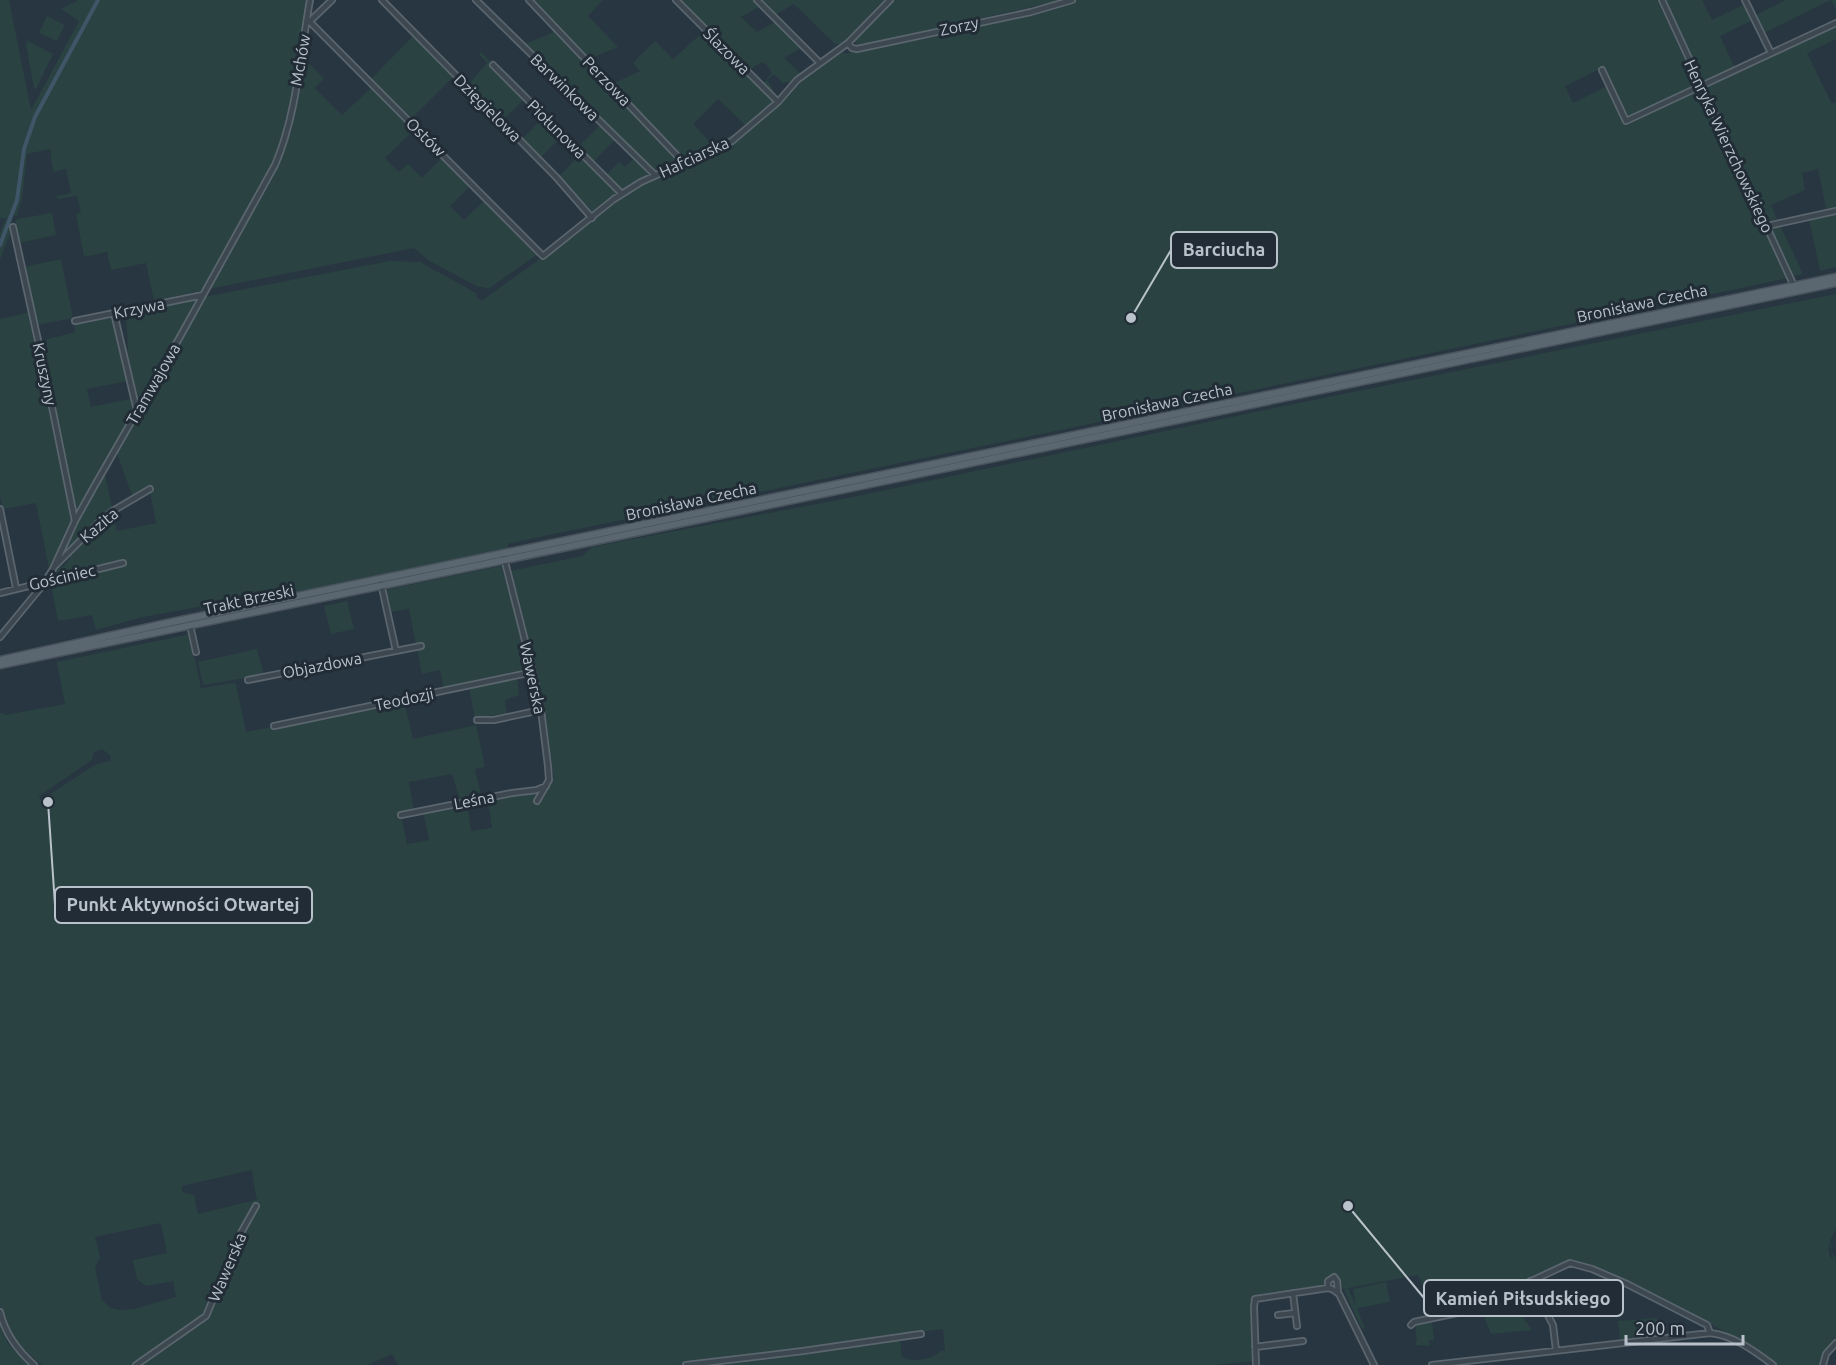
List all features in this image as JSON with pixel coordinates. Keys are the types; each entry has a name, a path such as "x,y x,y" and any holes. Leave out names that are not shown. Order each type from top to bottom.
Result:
{"main road":[{"name":"Bronisława Czecha","path":"503,557 1795,288 1836,277"},
{"name":"Bronisława Czecha","path":"1795,288 1836,283"},
{"name":"Trakt Brzeski","path":"0,660 503,557"},
{"name":"Trakt Brzeski","path":"0,665 381,582"}],"street":[{"name":"Mchów","path":"290,121 310,0"},
{"path":"308,20 332,0"},
{"name":"Dzięgielowa","path":"382,0 557,178 592,218"},
{"name":"Barwinkowa","path":"476,0 655,175"},
{"name":"Perzowa","path":"529,0 684,163"},
{"name":"Ślazowa","path":"676,0 778,102"},
{"path":"757,0 819,63"},
{"name":"Hafciarska","path":"543,256 622,194 655,175 732,141 778,102 797,80 848,43 890,0"},
{"name":"Zorzy","path":"848,43 852,48 857,49 1039,10 1072,0"},
{"name":"Henryka Wierzchowskiego","path":"1662,0 1795,288"},
{"path":"1745,0 1771,53"},
{"name":"Ostów","path":"308,20 543,256"},
{"path":"1602,70 1626,121 1836,23"},
{"name":"Piołunowa","path":"493,65 622,194"},
{"name":"Tramwajowa","path":"0,637 53,568 75,521 274,165 290,121"},
{"path":"1767,225 1836,211"},
{"name":"Kruszyny","path":"13,227 75,521"},
{"name":"Krzywa","path":"75,321 203,295"},
{"path":"114,313 137,411"},
{"name":"Kazita","path":"53,568 111,512 150,489"},
{"path":"0,509 16,588"},
{"name":"Wawerska","path":"503,557 541,710 549,775 546,786 537,801"},
{"name":"Gościniec","path":"0,592 123,563"},
{"path":"381,582 396,651"},
{"path":"190,625 196,652"},
{"name":"Objazdowa","path":"248,680 421,646"},
{"name":"Teodozji","path":"274,726 533,672"},
{"path":"477,720 494,720 541,710"},
{"name":"Leśna","path":"401,814 537,790 546,786"},
{"name":"Wawerska","path":"136,1365 206,1316 242,1231 256,1206"},
{"path":"1411,1325 1414,1322 1467,1311 1570,1263 1592,1269 1627,1284 1707,1324 1710,1333"},
{"path":"1328,1288 1328,1281 1335,1278 1338,1283 1338,1292 1373,1365"},
{"path":"1530,1281 1553,1325 1556,1350"},
{"path":"1256,1365 1255,1299 1328,1288 1338,1292"},
{"path":"1293,1293 1297,1326"},
{"path":"0,1312 5,1329 12,1341 34,1365"},
{"path":"1278,1315 1295,1313"},
{"path":"1432,1365 1710,1333 1733,1340 1773,1365"},
{"path":"686,1365 803,1352 921,1334"},
{"path":"1255,1347 1303,1341"},
{"path":"1823,1365 1826,1354 1836,1343"}],"green space":[{"path":"0,0 9,0 31,110 79,21 61,9 79,0 308,0 288,122 273,164 203,290 154,301 146,263 111,270 107,252 84,257 76,214 81,212 77,196 57,199 57,196 71,193 66,169 53,172 50,149 27,154 22,199 17,215 13,216 11,231 0,260 0,233 6,218 0,218"},
{"path":"531,0 603,0 588,16 618,47 589,59"},
{"path":"677,0 752,0 759,7 741,17 757,32 775,22 801,48 784,58 801,74 792,84 783,83 774,74 767,80 773,94 763,84 772,73 767,65 762,62 749,70"},
{"path":"759,0 887,0 842,44 835,44 794,4 775,15"},
{"path":"892,0 1063,0 858,46 854,40"},
{"path":"1076,0 1657,0 1697,86 1628,118 1604,67 1565,86 1573,103 1607,86 1625,126 1699,90 1788,278 539,537 508,544 508,548 225,607 220,603 143,617 96,630 92,615 58,621 51,584 124,566 123,561 51,576 56,569 64,566 70,558 67,555 113,512 117,531 156,523 150,492 155,490 154,487 148,485 132,496 117,453 204,297 390,261 420,262 476,293 478,299 483,300 641,182 730,144 798,80 843,51 845,54 1055,8"},
{"path":"1702,0 1712,20 1745,4 1753,20 1720,36 1735,68 1703,83 1664,1"},
{"path":"1786,0 1831,0 1764,33 1756,15"},
{"path":"47,16 65,25 57,41 39,33"},
{"path":"1836,25 1836,39 1807,53 1832,104 1836,102 1836,207 1826,209 1818,169 1802,173 1805,190 1771,205 1777,219 1767,221 1704,88"},
{"path":"556,31 681,161 654,172 523,45"},
{"path":"704,31 776,102 745,125 718,99 693,124 713,145 737,132 725,142 702,154 686,156 679,154 612,84 640,71 633,63 655,41 673,59"},
{"path":"413,36 453,77 411,119 371,79"},
{"path":"28,41 53,54 36,89 26,45"},
{"path":"481,52 524,99 503,120 468,85 487,63 479,54"},
{"path":"302,57 324,79 315,88 342,115 372,87 415,129 385,158 399,172 408,164 422,178 443,157 471,185 450,206 464,220 486,199 538,251 538,254 488,289 478,287 428,260 414,248 209,289 280,162 293,126"},
{"path":"543,118 562,136 540,158 522,139"},
{"path":"600,125 615,140 593,162 578,147"},
{"path":"580,154 620,193 595,214 559,177"},
{"path":"635,157 651,173 622,192 606,175 619,162 625,167"},
{"path":"52,213 56,235 19,243 15,222 17,219"},
{"path":"1836,214 1836,267 1820,271 1809,219"},
{"path":"1780,225 1803,274 1793,276 1770,227"},
{"path":"61,259 73,318 37,325 24,267"},
{"path":"1836,294 1836,1229 1830,1241 1829,1252 1833,1260 1830,1247 1836,1233 1831,1249 1836,1258 1836,1342 1825,1354 1823,1365 1778,1365 1758,1350 1667,1300 1635,1284 1571,1260 1477,1304 1438,1315 1418,1275 1348,1288 1356,1306 1353,1289 1386,1282 1390,1302 1357,1308 1365,1328 1362,1329 1344,1290 1347,1288 1343,1289 1340,1280 1334,1274 1326,1279 1324,1285 1254,1296 1250,1304 1253,1361 1216,1365 697,1365 900,1339 902,1357 912,1360 923,1359 934,1356 942,1350 945,1351 943,1329 677,1365 398,1365 392,1354 368,1365 42,1365 15,1339 6,1324 0,1305 0,713 6,715 65,704 57,662 190,634 201,688 236,684 246,732 404,701 413,739 476,725 485,767 475,769 481,795 460,800 452,774 409,782 414,811 401,814 407,844 429,840 425,811 467,803 471,831 492,828 488,799 548,786 554,778 535,674 510,571 582,556 592,547 848,498 1279,407","holes":["102,749 111,756 110,761 93,766 41,800 39,796 92,760 94,752","252,1170 256,1197 258,1197 256,1200 198,1214 194,1195 182,1192 182,1186","161,1223 167,1253 133,1260 137,1279 146,1286 173,1281 176,1297 134,1309 111,1308 102,1300 95,1268 100,1257 95,1237"]},
{"path":"197,299 137,405 126,352 128,349 126,313"},
{"path":"30,312 73,521 49,569 36,503 3,509 0,496 0,319"},
{"path":"113,317 127,381 87,389 91,407 130,399 133,412 76,512 41,341 75,332 74,325"},
{"path":"105,474 112,507 62,557 60,556"},
{"path":"501,566 507,585 510,587 531,671 444,689 440,670 422,674 417,649 423,648 423,644 416,645 409,609 390,612 386,590"},
{"path":"347,601 354,629 331,634 324,606"},
{"path":"257,649 264,675 203,685 198,662"},
{"path":"517,679 519,695 505,700 507,713 475,718 469,688"},
{"path":"1507,1294 1532,1330 1491,1334 1481,1308"},
{"path":"1657,1318 1658,1335 1620,1339 1618,1321"},
{"path":"1432,1322 1434,1340 1429,1340 1430,1346 1416,1345 1415,1325"},
{"path":"0,1326 8,1344 30,1365 0,1365"}],"waterway":[{"path":"0,245 17,200 24,149 35,117 98,0"}],"place":[{"name":"Barciucha","path":"1131,318"},
{"name":"Punkt Aktywności Otwartej","path":"48,802"},
{"name":"Kamień Piłsudskiego","path":"1348,1206"}]}
